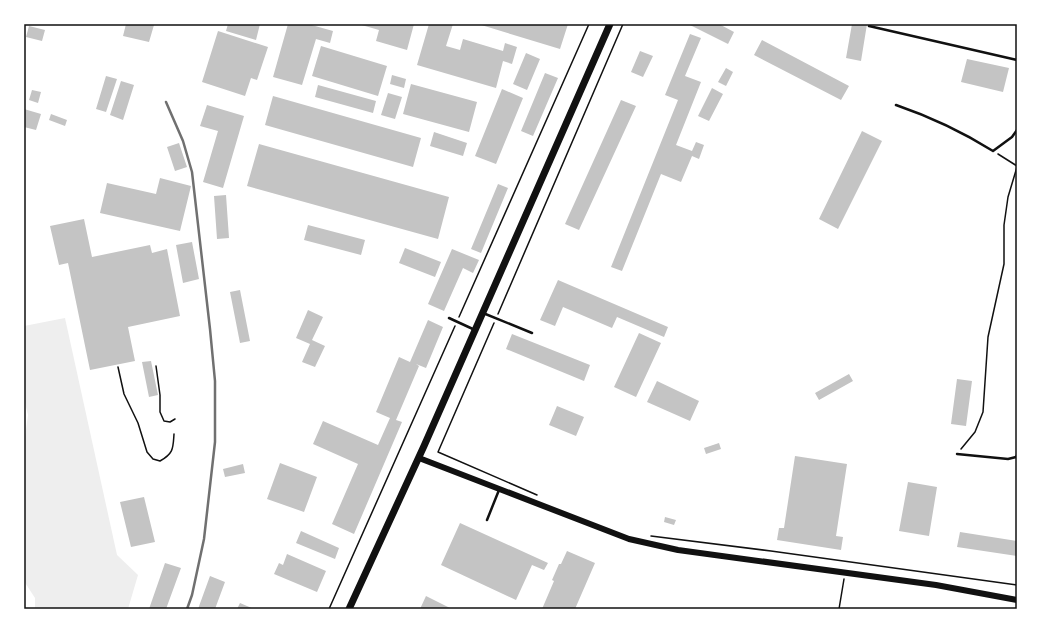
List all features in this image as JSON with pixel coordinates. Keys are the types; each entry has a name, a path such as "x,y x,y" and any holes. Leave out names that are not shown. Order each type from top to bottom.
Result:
{"main road":[{"path":"349,609 419,458 610,24"}],"street":[{"path":"419,458 629,539 678,550 936,586 1017,600"}],"lane":[{"path":"869,26 1017,60"},
{"path":"896,105 929,117 969,136 993,151 1012,137 1017,130"},
{"path":"483,312 532,333"},
{"path":"449,318 475,330"},
{"path":"957,454 1008,459 1016,458 1017,455"},
{"path":"487,520 499,489"}],"path":[{"path":"329,609 589,24"},
{"path":"537,495 438,452 623,24"},
{"path":"957,454 975,432 983,412 988,337 1004,264 1004,225 1008,197 1017,167 993,151"},
{"path":"156,366 160,395 160,412 164,421 170,422 175,419"},
{"path":"118,367 124,394 138,423 147,452 153,459 160,461 169,456 174,448 174,434"},
{"path":"651,536 1017,585"},
{"path":"839,609 846,573"}],"shaded area":[{"path":"65,318 117,555 138,575 128,609 35,609 35,598 24,581 24,444 28,415 24,399 24,326"}],"building":[{"path":"126,24 154,25 149,42 123,36"},
{"path":"228,24 260,24 256,40 226,31"},
{"path":"288,24 308,24 333,31 330,43 316,39 302,85 273,77"},
{"path":"358,24 414,24 407,50 376,41 379,30"},
{"path":"429,24 453,24 446,46 460,50 463,39 503,51 505,43 517,47 512,64 503,61 496,88 417,65"},
{"path":"478,24 568,24 560,49"},
{"path":"688,24 719,24 734,32 728,44"},
{"path":"852,24 867,24 861,61 846,58"},
{"path":"29,26 45,30 42,41 26,37"},
{"path":"218,31 268,47 257,80 251,78 245,96 202,82"},
{"path":"690,34 701,38 685,76 701,82 676,145 692,151 696,142 704,145 699,159 692,156 681,182 661,174 622,271 611,267 678,100 665,95"},
{"path":"762,40 849,86 841,100 754,55"},
{"path":"321,46 387,66 378,96 312,76"},
{"path":"640,51 653,56 643,77 631,72"},
{"path":"526,53 540,59 527,90 513,84"},
{"path":"967,59 1009,68 1003,92 961,82"},
{"path":"726,68 733,72 726,86 718,82"},
{"path":"545,73 558,78 533,136 521,131"},
{"path":"392,75 406,79 404,88 390,84"},
{"path":"106,76 117,79 106,112 96,109"},
{"path":"121,81 134,85 123,120 110,115"},
{"path":"411,84 477,102 469,132 403,114"},
{"path":"318,85 376,101 373,113 315,97"},
{"path":"712,88 723,94 709,121 698,116"},
{"path":"502,89 523,98 496,164 475,156"},
{"path":"32,90 41,92 38,103 29,100"},
{"path":"388,93 402,97 395,119 381,115"},
{"path":"273,96 421,138 413,167 265,125"},
{"path":"621,100 636,106 579,230 565,224"},
{"path":"207,105 244,116 223,188 203,182 218,131 200,126"},
{"path":"24,109 41,114 36,130 24,127"},
{"path":"51,114 67,120 65,126 49,120"},
{"path":"862,131 882,141 838,229 819,219"},
{"path":"434,132 467,143 463,156 430,146"},
{"path":"179,143 187,167 175,171 167,147"},
{"path":"259,144 449,197 438,239 247,186"},
{"path":"160,178 191,186 180,231 100,213 107,183 156,194"},
{"path":"498,184 508,188 481,253 471,249"},
{"path":"226,195 229,238 217,239 214,196"},
{"path":"84,219 92,257 150,245 152,253 167,249 180,316 128,327 135,361 90,370 68,263 59,265 50,226"},
{"path":"308,225 365,240 361,255 304,240"},
{"path":"192,242 199,279 183,283 176,245"},
{"path":"405,248 441,262 435,277 399,263"},
{"path":"452,249 479,260 473,273 463,268 444,311 428,304"},
{"path":"558,280 668,327 664,337 617,317 612,328 563,307 555,326 540,320"},
{"path":"240,290 250,341 240,343 230,292"},
{"path":"308,310 323,317 312,340 325,346 315,367 302,362 310,344 296,338"},
{"path":"428,320 443,327 426,368 416,364 419,366 396,420 402,422 354,534 332,524 358,464 313,444 323,421 378,445 390,418 376,412 399,357 410,362"},
{"path":"639,333 661,343 636,397 614,387"},
{"path":"512,334 590,365 584,381 506,349"},
{"path":"151,361 158,395 149,397 142,362"},
{"path":"849,374 853,381 819,400 815,393"},
{"path":"957,379 972,381 966,426 951,424"},
{"path":"657,381 699,401 690,421 647,402"},
{"path":"557,406 584,417 576,436 549,425"},
{"path":"719,443 721,449 706,454 704,448"},
{"path":"795,456 847,464 836,536 843,537 841,550 777,540 779,528 784,528"},
{"path":"280,463 317,477 304,512 267,499"},
{"path":"243,464 245,473 225,477 223,469"},
{"path":"908,482 937,487 929,536 899,531"},
{"path":"144,497 155,542 131,547 120,502"},
{"path":"665,517 676,520 674,525 664,522"},
{"path":"460,523 548,563 544,570 532,565 516,600 441,565"},
{"path":"301,531 339,548 335,559 296,543"},
{"path":"960,532 1017,541 1017,556 957,547"},
{"path":"567,551 595,563 575,609 542,609 554,581 552,580"},
{"path":"287,554 326,571 317,592 274,574 279,563 283,565"},
{"path":"165,563 181,568 166,609 149,609"},
{"path":"210,576 225,582 215,609 198,609"},
{"path":"426,596 452,609 420,609"},
{"path":"240,603 254,609 237,609"}],"railway":[{"path":"166,102 183,141 192,172 215,381 215,442 204,539 192,595 187,609"}]}
